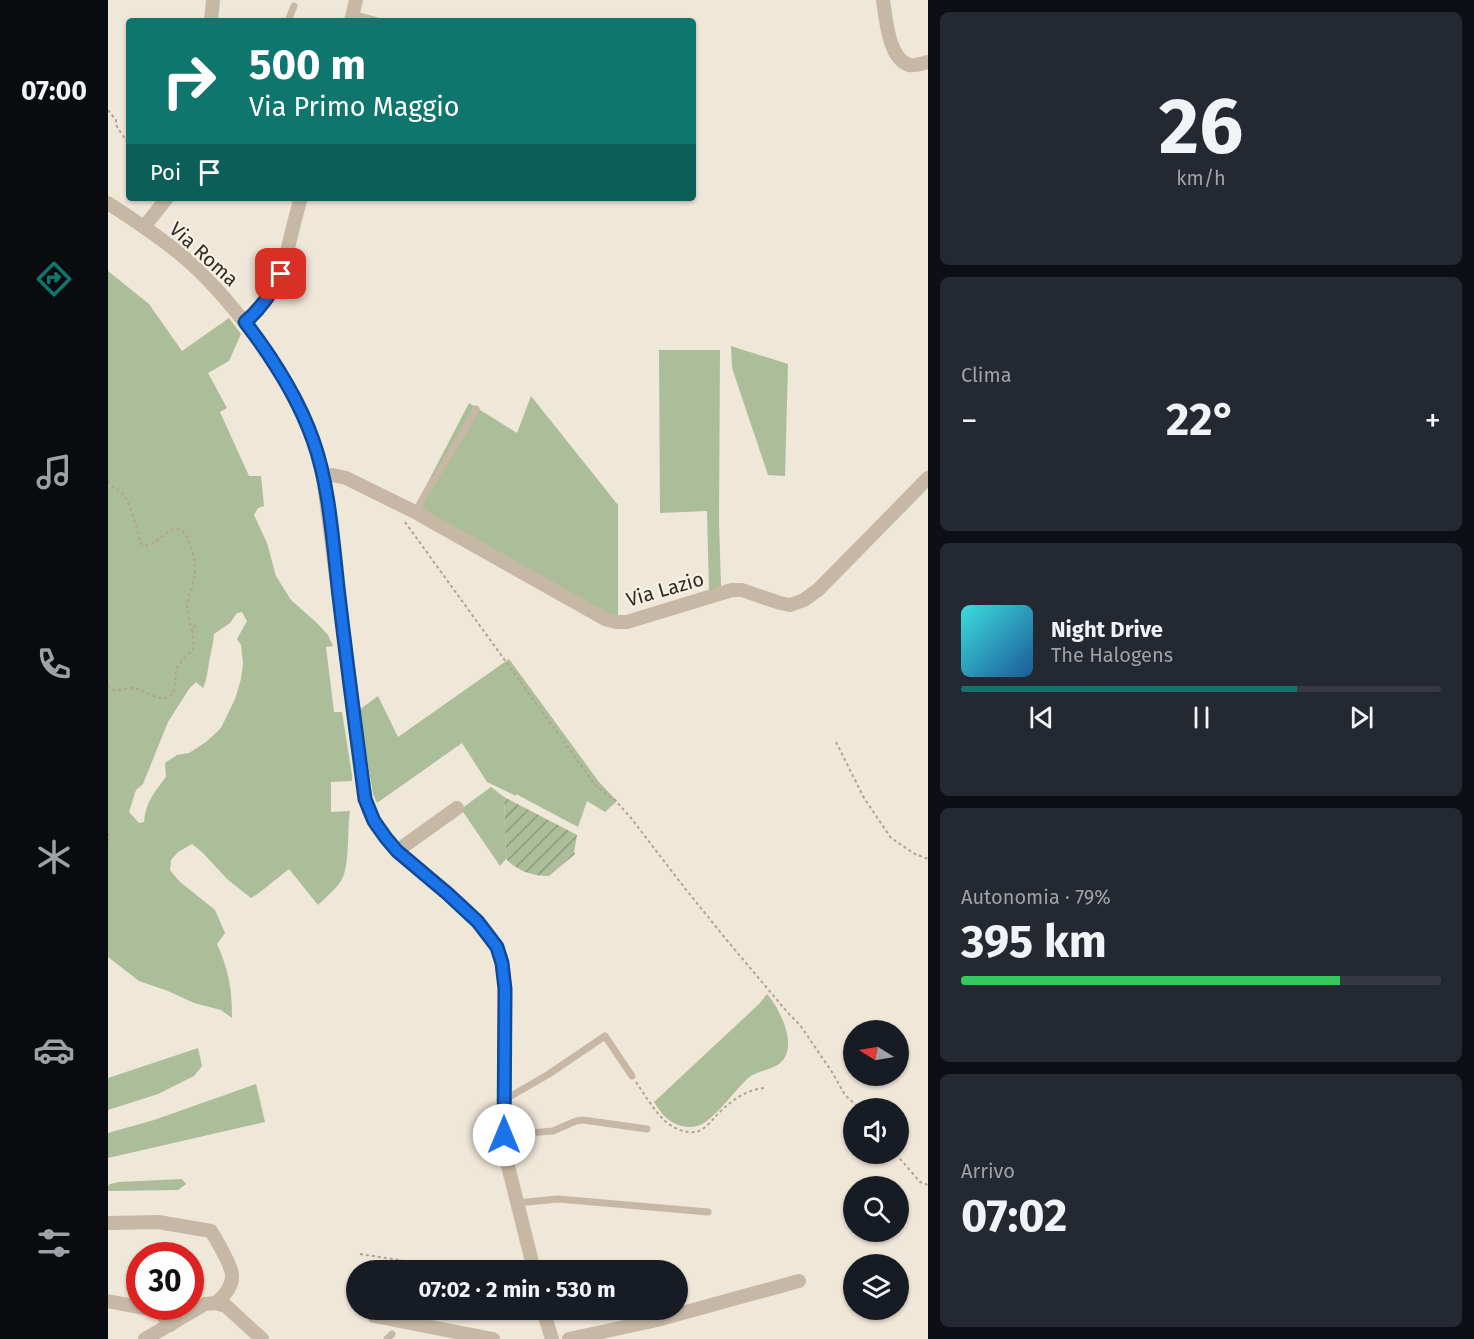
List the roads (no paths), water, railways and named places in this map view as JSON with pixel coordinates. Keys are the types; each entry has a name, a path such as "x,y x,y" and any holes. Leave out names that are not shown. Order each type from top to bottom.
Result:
{"street":[{"path":"212,18 213,0"},
{"path":"883,0 895,54 906,64 928,62"},
{"path":"144,227 164,201"},
{"path":"245,322 269,296 281,274 299,201"},
{"name":"Via Roma","path":"108,204 144,227 187,260 245,322 292,392 301,410 313,440 323,476 365,799 374,821 397,851 478,922 497,947 504,974 505,1154 531,1260"},
{"name":"Via Lazio","path":"323,476 333,475 346,478 415,513 605,619 616,622 627,622 732,590 742,590 790,605 804,600 819,589 928,478"},
{"path":"397,851 457,808"},
{"path":"108,1223 158,1222 212,1231 232,1275 230,1285 216,1303"},
{"path":"568,1339 657,1320 799,1281"},
{"path":"108,1301 149,1309 162,1314 170,1324"},
{"path":"145,1339 205,1304 216,1303 226,1306 262,1339"},
{"path":"395,1320 494,1339"},
{"path":"546,1320 552,1339"}],"lane":[{"path":"289,18 294,6"},
{"path":"353,12 370,18"},
{"path":"415,513 476,409"},
{"path":"504,1100 549,1074 605,1036 632,1076"},
{"path":"504,1135 553,1131 583,1120 647,1129"},
{"path":"517,1203 558,1199 708,1212"}]}
